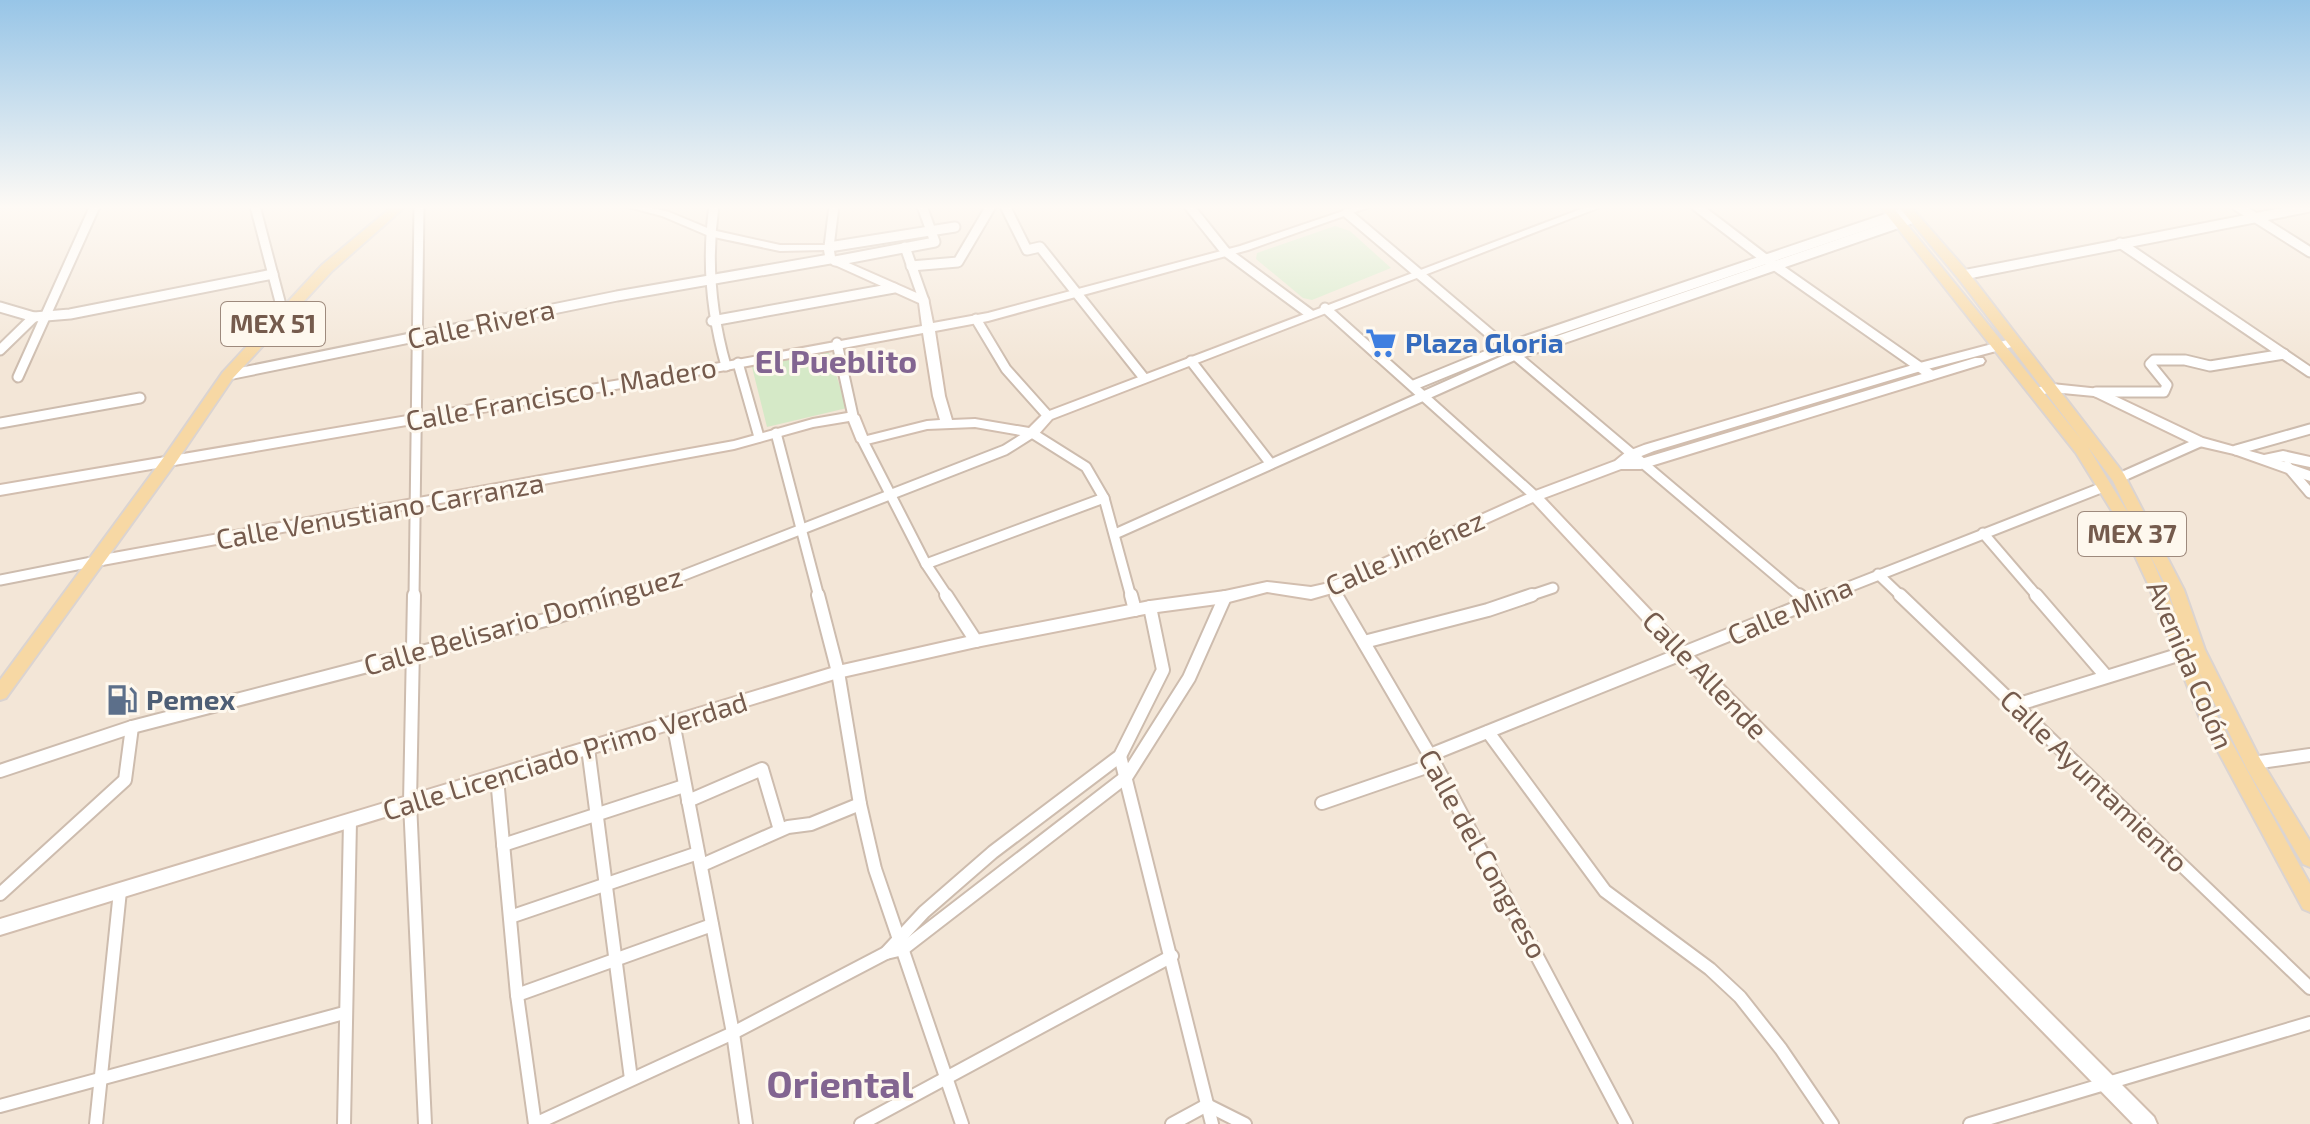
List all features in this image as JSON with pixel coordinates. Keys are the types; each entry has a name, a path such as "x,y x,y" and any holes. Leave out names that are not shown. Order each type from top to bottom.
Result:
{"main road":[{"name":"MEX 51","path":"0,693 228,375 283,313 338,258"},
{"name":"Avenida Colón","path":"1938,258 2113,482 2176,590 2197,650 2253,763 2310,858"},
{"name":"Avenida Colón","path":"1946,258 1963,275 2011,348"},
{"name":"Avenida Colón","path":"2113,482 2214,729 2309,900"}],"street":[{"path":"18,377 38,317 68,258"},
{"path":"269,258 283,313"},
{"path":"419,258 410,803 425,1124"},
{"path":"710,258 712,321 759,437"},
{"name":"Calle Rivera","path":"228,375 815,258"},
{"path":"838,258 924,301"},
{"path":"909,258 924,301 939,396 947,424"},
{"path":"911,266 950,264 961,258"},
{"path":"1049,258 1144,378"},
{"name":"Calle Francisco I. Madero","path":"0,490 732,365 976,319 1198,258"},
{"path":"1235,258 1310,314"},
{"path":"1402,258 1507,347 1513,356 1631,461 1808,603"},
{"path":"1032,433 1048,416 1461,258"},
{"path":"1691,290 1763,258"},
{"path":"1765,258 1925,371"},
{"path":"1414,385 1507,347 1794,258"},
{"path":"1963,275 2044,258"},
{"path":"2143,258 2310,372"},
{"path":"0,307 38,317 201,290 273,274"},
{"path":"712,321 894,288"},
{"name":"Calle Allende","path":"1325,308 1535,496 1684,655 2147,1124"},
{"path":"0,350 38,317"},
{"path":"976,319 1006,369 1048,416"},
{"path":"1115,534 1423,394 1604,319"},
{"path":"837,343 853,416 888,496 926,564 976,641"},
{"name":"Calle Jiménez","path":"1143,608 1225,597 1267,587 1311,593 1332,588 1535,496 1631,461 1925,371 2011,348"},
{"path":"2044,390 2164,392 2167,385 2150,364 2154,360 2185,360 2210,366 2284,354"},
{"path":"1191,361 1271,464"},
{"path":"2096,392 2200,442 2236,450 2310,476"},
{"path":"0,423 140,398"},
{"name":"Calle Venustiano Carranza","path":"0,580 734,445 853,416"},
{"path":"863,441 927,425 975,423 1032,433 1086,467 1104,498 1163,670 1120,756 993,852 901,943"},
{"path":"2236,450 2310,429"},
{"path":"776,433 838,672 860,804 875,869 962,1124"},
{"name":"Calle Belisario Domínguez","path":"0,771 132,727 553,618 648,588 1005,450 1032,433"},
{"name":"Calle Mina","path":"1322,803 1433,760 1488,732 2113,482 2200,442"},
{"path":"2265,460 2283,456 2310,462"},
{"path":"2283,456 2289,470 2310,493"},
{"path":"926,564 1104,498"},
{"path":"1983,533 2105,675"},
{"name":"Calle Ayuntamiento","path":"1878,574 2310,988"},
{"name":"Calle del Congreso","path":"1332,588 1433,760 1626,1124"},
{"path":"1364,642 1488,610 1553,588"},
{"path":"497,778 517,995 535,1124 733,1033 886,953 1127,776 1189,678 1225,597"},
{"name":"Calle Licenciado Primo Verdad","path":"0,927 838,672 1143,608"},
{"path":"2016,705 2181,654"},
{"path":"673,722 733,1033 746,1124"},
{"path":"0,894 114,794 125,780 132,727"},
{"path":"1488,732 1605,891 1687,949 1725,982 1756,1015 1832,1124"},
{"path":"588,748 631,1079"},
{"path":"2253,763 2310,755"},
{"path":"1120,756 1212,1124"},
{"path":"688,801 762,769 780,830"},
{"path":"503,845 684,786"},
{"path":"510,917 606,882 700,859 780,830 811,824 860,804"},
{"path":"344,1124 350,821"},
{"path":"96,1124 120,891"},
{"path":"517,995 712,925"},
{"path":"861,1124 1172,956"},
{"path":"0,1106 344,1013"},
{"path":"1970,1124 2310,1023"},
{"path":"1172,1124 1207,1105"},
{"path":"1207,1105 1245,1124"}],"shaded area":[{"path":"0,258 2310,258 2310,1124 0,1124"}],"green space":[{"path":"1380,258 1391,268 1312,300 1303,298 1256,259"},
{"path":"828,350 847,408 767,427 752,367"}],"place":[{"name":"Plaza Gloria","path":"1381,343"},
{"name":"Pemex","path":"122,700"}],"district":[{"name":"El Pueblito","path":"836,362"},
{"name":"Oriental","path":"840,1085"}]}
